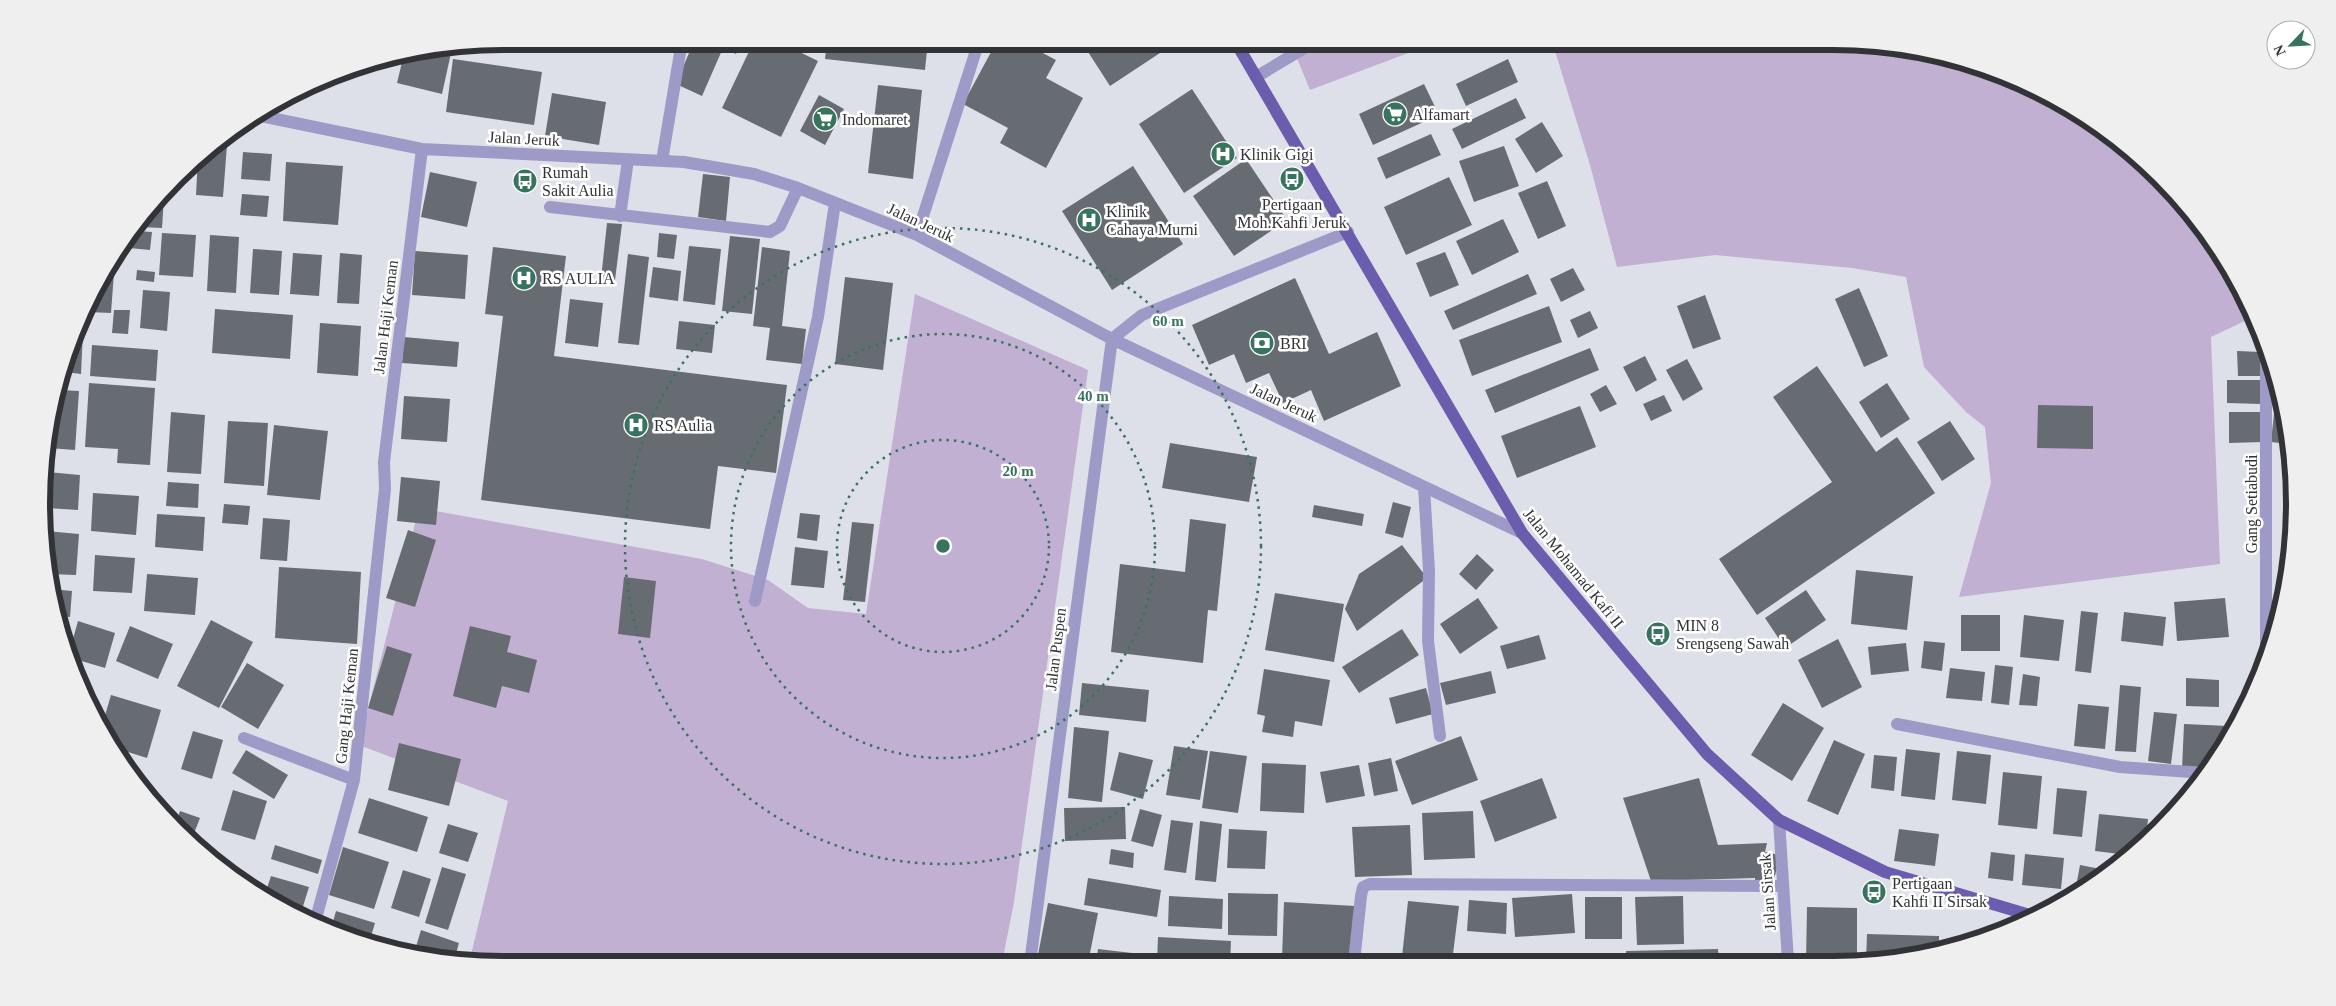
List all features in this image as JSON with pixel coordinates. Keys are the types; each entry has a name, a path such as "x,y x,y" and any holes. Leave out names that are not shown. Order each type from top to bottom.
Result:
{"main road":[{"name":"Jalan Mohamad Kafi II","path":"1241,50 1522,534 1707,754 1779,820 1885,872 2024,913"}],"street":[{"path":"662,161 680,50"},
{"path":"917,235 977,50"},
{"path":"1256,77 1301,50"},
{"name":"Jalan Jeruk","path":"266,117 422,149 684,162 754,174 798,188 917,235 1112,339 1522,534"},
{"name":"Jalan Haji Keman","path":"385,489 384,462 422,149"},
{"path":"620,216 628,160"},
{"path":"550,207 770,232 780,226 798,188"},
{"path":"755,601 818,317 835,203"},
{"path":"1112,339 1142,315 1348,232"},
{"name":"Jalan Puspen","path":"1031,956 1112,339"},
{"name":"Gang Setiabudi","path":"2266,370 2266,636"},
{"path":"1424,487 1428,570 1428,641 1440,736"},
{"name":"Gang Haji Keman","path":"317,916 354,780 385,489"},
{"path":"1897,724 2120,767 2196,773"},
{"path":"244,738 354,780"},
{"name":"Jalan Sirsak","path":"1779,820 1788,956"},
{"path":"1355,956 1361,896 1363,887 1370,884 1783,886"}],"shaded area":[{"path":"1294,50 1416,50 1310,90"},
{"path":"1555,50 1833,50 1892,54 1950,65 2006,84 2060,111 2085,126 2132,162 2174,204 2210,251 2247,320 2211,337 2220,564 1959,597 1991,483 1985,427 1966,412 1924,367 1906,277 1852,268 1715,255 1617,267 1590,165"},
{"path":"915,294 1088,370 1014,902 1003,956 471,955 508,801 359,745 419,508 702,559 768,580 808,608 866,614"}],"building":[{"path":"690,50 722,50 702,96 676,84"},
{"path":"727,50 738,50 736,54"},
{"path":"750,50 795,50 818,61 781,137 722,108"},
{"path":"826,50 927,50 925,70 825,59"},
{"path":"992,50 1037,50 1056,60 1046,78 1083,98 1046,168 1000,143 1008,128 963,104"},
{"path":"1087,50 1158,50 1160,53 1110,86"},
{"path":"451,53 442,94 397,83 402,62"},
{"path":"453,59 542,72 534,125 446,112"},
{"path":"1508,59 1518,82 1466,106 1456,84"},
{"path":"1424,84 1439,115 1373,145 1359,114"},
{"path":"878,85 922,90 913,179 868,173"},
{"path":"1192,89 1237,158 1184,193 1139,124"},
{"path":"552,93 606,102 599,145 545,136"},
{"path":"819,95 844,109 825,145 800,131"},
{"path":"1516,98 1526,118 1462,149 1452,129"},
{"path":"1542,122 1563,156 1536,173 1515,139"},
{"path":"1431,134 1441,155 1386,179 1377,158"},
{"path":"227,145 223,197 196,195 197,169"},
{"path":"1504,146 1519,186 1474,202 1459,161"},
{"path":"243,152 272,154 270,181 241,179"},
{"path":"1246,159 1287,220 1234,256 1193,196"},
{"path":"286,162 343,166 338,225 283,221"},
{"path":"1133,166 1183,244 1112,290 1062,211"},
{"path":"430,172 477,182 467,227 421,217"},
{"path":"703,174 730,177 726,221 698,217"},
{"path":"1449,177 1472,225 1406,255 1384,207"},
{"path":"1547,181 1566,226 1538,239 1518,193"},
{"path":"242,194 269,196 267,217 240,215"},
{"path":"164,202 162,228 144,227"},
{"path":"1503,219 1519,252 1472,275 1456,241"},
{"path":"607,223 622,224 615,280 601,279"},
{"path":"141,231 152,232 150,250 129,248"},
{"path":"162,233 196,235 193,277 159,275"},
{"path":"659,233 677,235 674,259 657,257"},
{"path":"210,235 239,237 236,293 207,291"},
{"path":"730,236 760,239 752,314 722,311"},
{"path":"689,246 721,249 715,305 683,301"},
{"name":"RS Aulia","path":"493,247 566,256 554,356 787,385 776,473 718,466 710,529 481,500 503,316 485,314"},
{"path":"762,247 790,251 782,326 806,329 802,364 766,360 770,328 753,326"},
{"path":"253,249 282,251 279,295 250,293"},
{"path":"415,251 468,255 465,299 412,295"},
{"path":"1445,252 1459,285 1430,297 1416,263"},
{"path":"293,253 322,255 319,296 290,294"},
{"path":"340,253 362,255 359,304 337,303"},
{"path":"628,254 649,257 639,345 618,343"},
{"path":"653,267 681,271 678,301 649,297"},
{"path":"1573,268 1585,290 1561,302 1550,279"},
{"path":"137,270 155,272 154,282 136,280"},
{"path":"113,273 114,273 111,313 93,312"},
{"path":"1528,274 1537,294 1453,330 1444,311"},
{"path":"845,277 893,283 883,370 835,364"},
{"name":"BRI","path":"1295,278 1329,354 1377,332 1401,386 1324,421 1311,390 1283,403 1269,373 1246,383 1234,354 1209,365 1192,325"},
{"path":"1859,288 1888,356 1864,367 1835,299"},
{"path":"143,290 170,292 167,331 140,328"},
{"path":"1705,295 1721,339 1693,349 1677,306"},
{"path":"570,299 603,303 598,347 565,343"},
{"path":"1549,306 1562,342 1472,376 1459,340"},
{"path":"215,309 293,315 290,359 212,353"},
{"path":"114,310 130,310 128,334 112,333"},
{"path":"1590,311 1598,328 1578,338 1570,320"},
{"path":"679,321 715,325 712,353 676,349"},
{"path":"320,323 361,326 358,376 317,373"},
{"path":"83,333 81,374 69,373"},
{"path":"404,337 459,342 457,367 402,363"},
{"path":"92,345 158,350 156,381 90,376"},
{"path":"1590,348 1599,370 1495,413 1485,390"},
{"path":"2237,351 2260,352 2262,376 2238,376"},
{"path":"1645,356 1657,380 1636,392 1623,367"},
{"path":"1687,359 1703,389 1683,401 1666,370"},
{"path":"1817,366 1876,452 1897,437 1935,493 1757,615 1719,559 1832,482 1773,397"},
{"path":"2227,380 2261,380 2261,404 2227,403"},
{"path":"89,383 155,388 150,465 117,463 118,449 85,447"},
{"path":"1887,383 1910,419 1881,438 1859,402"},
{"path":"1606,385 1617,404 1600,412 1590,394"},
{"path":"64,390 79,391 75,450 54,448"},
{"path":"1664,395 1672,411 1651,421 1643,404"},
{"path":"404,396 450,399 447,442 401,439"},
{"path":"2038,405 2093,406 2093,449 2037,448"},
{"path":"1580,406 1596,447 1517,478 1501,436"},
{"path":"171,412 205,415 201,474 167,472"},
{"path":"2229,412 2262,412 2263,442 2229,443"},
{"path":"2274,413 2277,413 2282,443 2271,442"},
{"path":"228,421 268,423 264,486 224,483"},
{"path":"1950,421 1975,459 1942,481 1917,442"},
{"path":"274,425 328,431 320,500 267,495"},
{"path":"1170,443 1257,457 1249,502 1162,488"},
{"path":"51,472 80,475 78,510 50,508"},
{"path":"401,477 440,481 436,525 397,521"},
{"path":"168,482 199,484 198,508 166,506"},
{"path":"93,493 139,496 136,535 91,531"},
{"path":"1393,502 1411,507 1403,538 1385,533"},
{"path":"224,504 250,506 248,525 222,523"},
{"path":"1314,505 1364,514 1362,526 1312,517"},
{"path":"800,513 820,515 817,541 797,538"},
{"path":"157,514 205,517 203,551 155,547"},
{"path":"263,518 290,520 287,561 260,559"},
{"path":"1190,519 1226,524 1217,611 1208,610 1203,663 1111,652 1120,564 1185,572"},
{"path":"852,522 874,524 865,602 843,600"},
{"path":"408,530 436,540 415,607 386,598"},
{"path":"51,531 79,534 76,575 56,574"},
{"path":"1402,545 1427,578 1357,631 1345,609 1359,574"},
{"path":"795,547 828,551 824,588 791,585"},
{"path":"1477,554 1494,570 1476,590 1459,574"},
{"path":"95,555 135,558 132,593 93,591"},
{"path":"279,567 361,572 357,644 275,638"},
{"path":"1856,570 1913,576 1907,630 1851,624"},
{"path":"147,574 198,578 195,615 144,611"},
{"path":"624,577 656,581 650,638 618,634"},
{"path":"59,590 72,591 70,617 64,617"},
{"path":"1806,590 1826,620 1785,648 1765,618"},
{"path":"1275,593 1344,604 1334,662 1265,650"},
{"path":"1478,598 1498,628 1460,654 1440,624"},
{"path":"2225,598 2229,637 2177,641 2174,602"},
{"path":"2081,611 2098,613 2091,673 2075,671"},
{"path":"2124,612 2166,617 2163,646 2121,641"},
{"path":"1961,615 2000,615 2000,651 1961,651"},
{"path":"2024,615 2064,620 2059,661 2020,657"},
{"path":"211,620 253,642 219,708 177,686"},
{"path":"78,621 115,633 105,668 78,660 72,643"},
{"path":"130,626 173,644 158,679 116,661"},
{"path":"470,626 511,636 507,652 537,660 529,693 502,686 496,708 453,696"},
{"path":"1402,629 1419,655 1359,693 1342,667"},
{"path":"1539,635 1546,659 1507,669 1500,646"},
{"path":"1838,639 1862,687 1822,708 1798,660"},
{"path":"1924,641 1945,643 1942,671 1921,668"},
{"path":"1906,643 1909,671 1871,675 1868,647"},
{"path":"387,646 412,654 393,716 368,708"},
{"path":"247,663 284,685 258,729 221,707"},
{"path":"1995,665 2013,667 2009,705 1991,703"},
{"path":"1950,668 1985,672 1982,701 1946,698"},
{"path":"1264,669 1330,680 1322,726 1295,721 1293,737 1262,732 1265,716 1257,714"},
{"path":"1491,671 1496,693 1446,705 1440,683"},
{"path":"2023,674 2040,677 2037,706 2019,705"},
{"path":"2186,678 2219,680 2219,707 2186,706"},
{"path":"1082,683 1149,690 1146,722 1079,715"},
{"path":"2120,685 2141,687 2136,752 2115,751"},
{"path":"1426,688 1433,714 1396,724 1389,698"},
{"path":"111,695 161,710 147,758 123,751 105,717"},
{"path":"1783,703 1824,728 1792,781 1751,755"},
{"path":"2078,704 2109,707 2105,749 2074,746"},
{"path":"2154,712 2177,714 2171,764 2148,761"},
{"path":"2184,724 2227,726 2210,755 2199,770 2182,769"},
{"path":"1074,727 1109,731 1102,802 1068,798"},
{"path":"193,731 223,740 212,779 181,769"},
{"path":"1461,736 1478,780 1412,805 1395,761"},
{"path":"1834,740 1865,754 1838,815 1807,801"},
{"path":"399,743 461,759 449,806 388,790"},
{"path":"1174,746 1208,751 1200,800 1166,795"},
{"path":"1906,749 1940,753 1935,800 1901,796"},
{"path":"246,750 288,775 274,799 232,773"},
{"path":"1210,751 1247,756 1238,813 1202,808"},
{"path":"1957,751 1991,755 1986,804 1952,800"},
{"path":"1119,752 1153,760 1143,799 1110,790"},
{"path":"1874,755 1897,757 1894,791 1871,788"},
{"path":"1391,758 1398,791 1374,796 1368,763"},
{"path":"1262,763 1306,765 1304,813 1260,811"},
{"path":"1359,765 1365,796 1326,803 1320,772"},
{"path":"2003,772 2042,776 2037,829 1998,825"},
{"path":"1542,778 1557,818 1495,842 1480,801"},
{"path":"1699,778 1718,845 1767,843 1765,852 1780,855 1773,884 1755,885 1755,878 1651,881 1623,798"},
{"path":"2057,788 2087,791 2082,837 2053,834"},
{"path":"233,790 267,801 255,840 221,830"},
{"path":"369,798 428,817 417,852 358,833"},
{"path":"1125,807 1126,839 1065,841 1064,808"},
{"path":"1140,809 1162,815 1153,847 1131,841"},
{"path":"180,811 200,818 194,834 183,823 178,818"},
{"path":"1473,811 1475,858 1424,860 1422,813"},
{"path":"2099,814 2148,819 2147,829 2119,854 2095,851"},
{"path":"1171,820 1193,823 1186,873 1164,870"},
{"path":"1200,821 1222,824 1216,882 1195,880"},
{"path":"448,824 478,833 468,862 439,853"},
{"path":"1410,825 1412,875 1355,877 1352,827"},
{"path":"1229,829 1267,831 1265,869 1227,868"},
{"path":"1899,829 1939,834 1935,866 1894,861"},
{"path":"275,845 322,860 318,874 271,859"},
{"path":"343,847 389,862 374,909 329,895"},
{"path":"1111,849 1134,853 1133,868 1109,864"},
{"path":"1991,852 2015,855 2013,881 1988,878"},
{"path":"2025,854 2064,858 2061,889 2022,885"},
{"path":"2080,865 2100,869 2085,880 2076,885"},
{"path":"442,867 466,874 448,930 425,923"},
{"path":"403,870 431,879 419,917 391,908"},
{"path":"271,876 309,887 302,909 267,889"},
{"path":"1088,878 1161,890 1157,917 1084,905"},
{"path":"1228,893 1278,894 1277,936 1228,935"},
{"path":"1572,894 1575,933 1515,937 1512,898"},
{"path":"1169,896 1223,899 1222,929 1168,926"},
{"path":"1683,896 1684,944 1637,945 1635,897"},
{"path":"1585,897 1622,897 1622,939 1585,939"},
{"path":"1469,900 1507,903 1506,934 1467,931"},
{"path":"1408,901 1459,906 1453,956 1402,956"},
{"path":"1284,902 1355,906 1351,956 1282,956"},
{"path":"1048,903 1098,913 1089,956 1038,956"},
{"path":"1807,907 1857,908 1857,955 1806,956"},
{"path":"336,911 375,923 371,936 333,923"},
{"path":"421,930 459,943 456,953 416,947"},
{"path":"1867,934 1939,936 1939,943 1866,955"},
{"path":"1158,937 1231,941 1230,956 1157,956"},
{"path":"1098,949 1132,953 1132,956 1097,956"},
{"path":"1718,949 1719,956 1626,956 1626,951"}],"place":[{"name":"Alfamart","path":"1395,114"},
{"name":"Indomaret","path":"825,119"},
{"name":"Klinik Gigi","path":"1223,154"},
{"name":"Pertigaan Moh.Kahfi Jeruk","path":"1292,179"},
{"name":"Rumah Sakit Aulia","path":"525,181"},
{"name":"Klinik Cahaya Murni","path":"1089,220"},
{"name":"RS AULIA","path":"524,278"},
{"name":"BRI","path":"1262,343"},
{"name":"RS Aulia","path":"636,425"},
{"name":"MIN 8 Srengseng Sawah","path":"1658,634"},
{"name":"Pertigaan Kahfi II Sirsak","path":"1874,892"}]}
